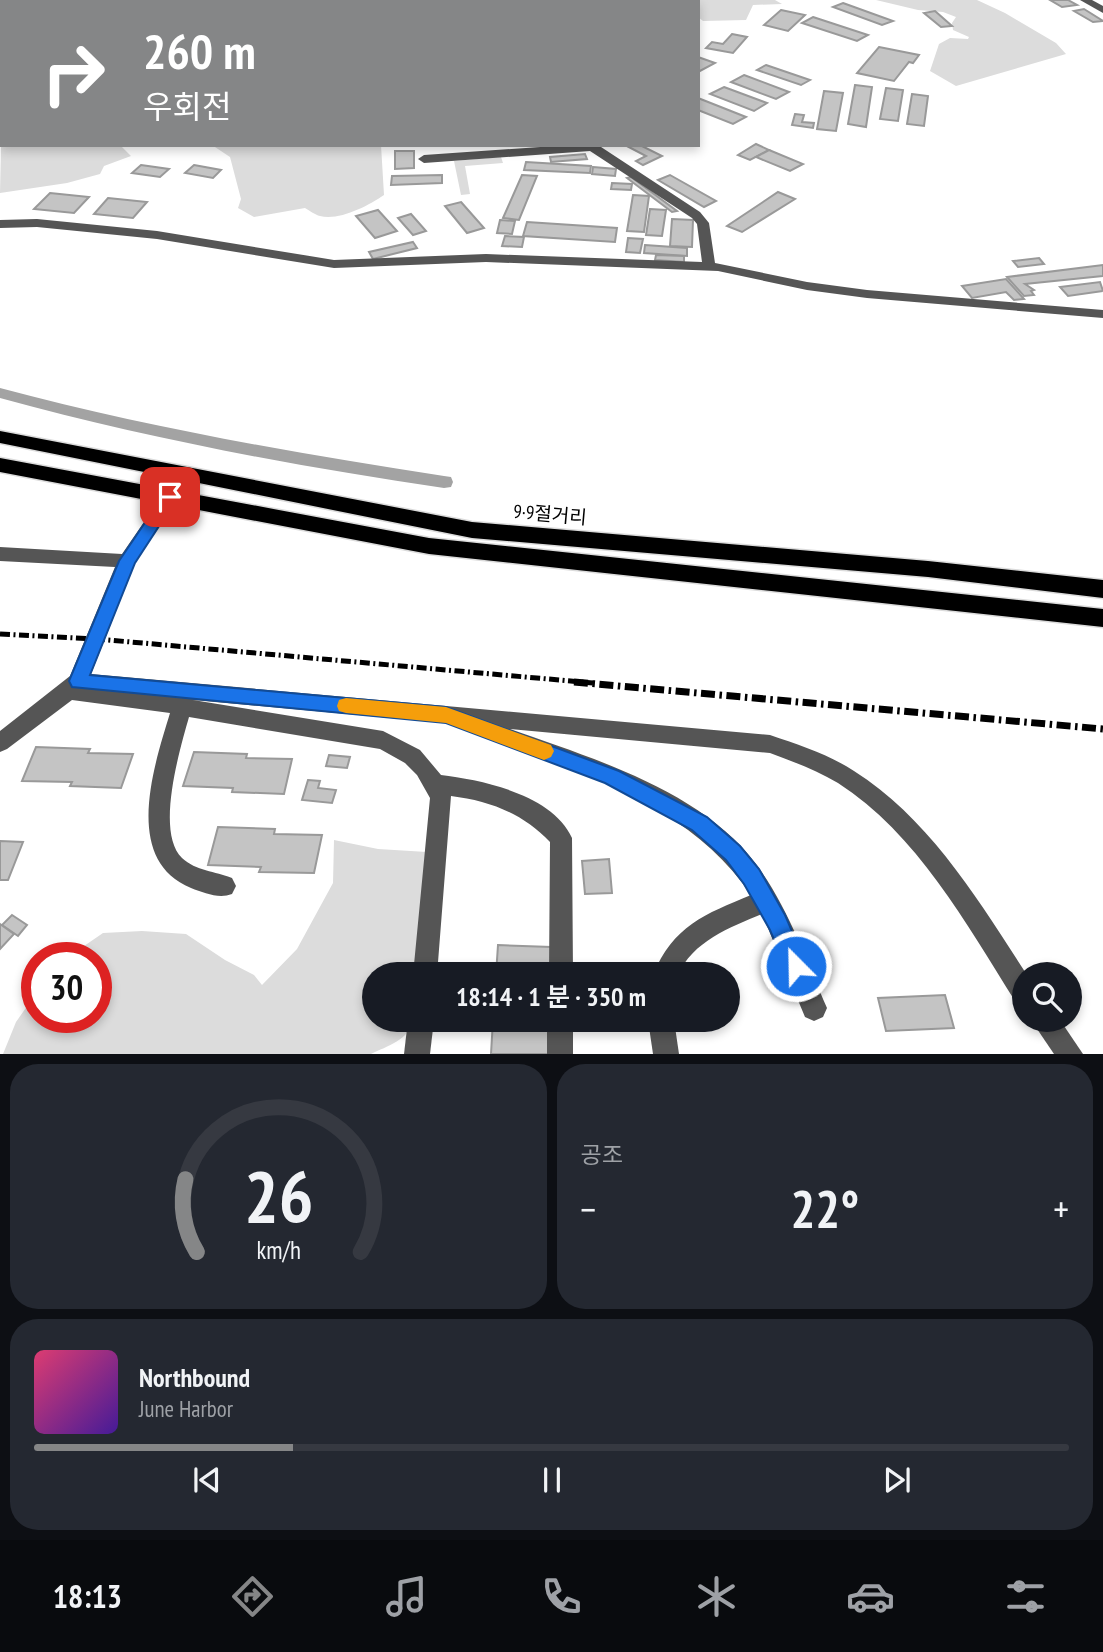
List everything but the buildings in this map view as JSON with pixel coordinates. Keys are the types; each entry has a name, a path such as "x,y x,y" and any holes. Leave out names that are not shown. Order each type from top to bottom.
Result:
{"highway":[{"name":"9·9절거리","path":"0,437 472,530 928,569 1103,589"},
{"path":"0,465 429,546 1103,618"}],"street":[{"path":"1085,0 1103,10"},
{"path":"424,158 508,155 582,147"},
{"path":"593,147 696,215 703,223 709,266"},
{"path":"0,224 37,223 157,235 334,264 486,258 709,266 807,286 879,296 1103,314"},
{"path":"0,743 74,686 127,561 170,497"},
{"path":"0,554 127,561"},
{"path":"74,686 383,740 409,752 429,771 441,798 426,962"},
{"path":"74,686 716,737 770,744 811,758 854,782 907,829 939,865 1012,974"},
{"path":"182,707 169,750 160,796 162,836 170,861 196,880 224,886"},
{"path":"446,715 612,777 699,823 733,853 765,901 778,923 814,1008"},
{"path":"435,784 466,787 520,802 544,818 561,838 561,962"},
{"path":"669,962 703,928 765,901"},
{"path":"415,1053 419,1032"},
{"path":"560,1054 561,1032"},
{"path":"663,1032 666,1054"},
{"path":"1053,1032 1070,1054"}],"shaded area":[{"path":"700,0 775,0 782,4 753,5 746,20 703,21 700,19"},
{"path":"876,0 977,0 1056,43 1066,54 956,86 930,71 939,44 950,38 969,37 953,30 952,23 956,17 943,12 918,10"},
{"path":"1,147 122,147 131,156 104,166 100,174 67,183 0,193"},
{"path":"215,147 381,147 384,195 362,208 336,216 320,216 305,208 254,217 238,208 241,199 230,157"},
{"path":"501,157 503,163 465,166 470,194 461,195 454,161"},
{"path":"334,840 378,849 427,852 417,962 362,962 362,1032 408,1032 397,1042 371,1054 3,1054 21,1015 21,1033 112,1033 112,942 90,942 103,933 142,931 186,934 225,960 254,975 262,985 297,949 333,883"}],"waterway":[{"path":"0,393 54,408 220,445 444,482"}],"railway":[{"path":"0,634 97,639 593,683"},
{"path":"574,682 1103,729"}],"slow traffic":[{"path":"346,706 446,715 544,751"}],"route":[{"path":"170,497 127,561 78,681 446,715 612,777 699,823 733,853 751,877 778,923 796,966"}]}
